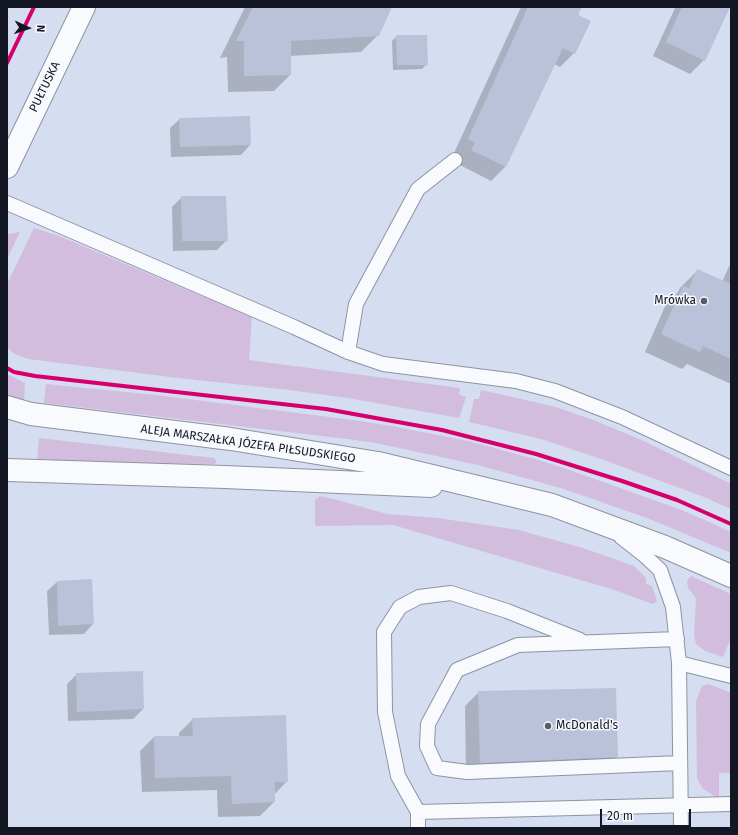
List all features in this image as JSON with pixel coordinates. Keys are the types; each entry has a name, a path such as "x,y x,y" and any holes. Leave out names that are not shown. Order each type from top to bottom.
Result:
{"main road":[{"name":"PUŁTUSKA","path":"7,167 84,7"},
{"name":"ALEJA MARSZAŁKA JÓZEFA PIŁSUDSKIEGO","path":"7,407 31,414 231,439 378,463 552,505 665,547 731,576"},
{"name":"ALEJA MARSZAŁKA JÓZEFA PIŁSUDSKIEGO","path":"7,470 256,478 488,489"}],"lane":[{"path":"348,352 356,304 418,189 455,160"},
{"path":"7,203 294,327 348,352 383,364 516,381 555,391 622,417 731,468"},
{"path":"602,524 644,554 660,570 673,607 679,663 681,828"},
{"path":"418,828 418,812 398,776 385,712 384,632 400,608 419,597 451,594 507,611 586,642"},
{"path":"676,639 518,645 457,670 428,724 427,746 437,768 467,772 680,763"},
{"path":"679,663 731,676"},
{"path":"418,812 731,804"}],"shaded area":[{"path":"34,228 59,236 252,317 249,360 460,388 459,394 466,397 459,418 348,398 28,359 13,353 7,347 7,284"},
{"path":"20,232 7,259 7,238 9,234"},
{"path":"7,374 25,383 24,401 7,399"},
{"path":"46,384 156,395 353,420 468,441 564,468 679,509 731,532 731,553 647,518 564,489 478,465 376,443 44,403"},
{"path":"481,390 556,407 596,421 646,442 731,484 731,509 704,497 604,460 541,439 469,422 474,399 479,399"},
{"path":"39,438 214,458 217,462 214,464 101,463 37,459"},
{"path":"320,496 387,514 438,518 519,530 583,548 634,566 646,578 646,584 652,586 657,601 653,604 611,589 393,525 315,526 315,500"},
{"path":"691,576 731,594 731,638 723,657 705,651 696,644 694,636 696,598 688,588 687,581"},
{"path":"709,684 731,693 731,773 719,773 719,799 702,788 697,778 696,701 702,686"}],"building":[{"path":"253,7 392,7 379,36 291,41 291,75 244,76 244,41 236,41"},
{"path":"528,7 582,7 578,15 591,21 575,54 563,48 506,167 471,150 475,143 468,139"},
{"path":"682,7 730,7 705,61 666,42"},
{"path":"396,35 427,35 428,65 397,65"},
{"path":"250,116 251,145 180,147 179,118"},
{"path":"181,196 226,196 228,241 182,241"},
{"name":"Mrówka","path":"697,269 731,284 731,359 703,346 700,352 661,334 683,286 689,288"},
{"path":"92,579 94,624 58,626 57,581"},
{"path":"143,671 144,709 77,712 76,673"},
{"name":"McDonald's","path":"616,688 618,757 480,763 478,691"},
{"path":"286,715 288,782 275,782 275,802 232,804 231,776 155,778 154,736 193,736 192,718"}],"cycle path":[{"path":"7,63 34,7"},
{"path":"7,368 14,372 35,376 326,409 442,430 536,454 622,481 677,500 731,524"}],"place":[{"name":"Mrówka","path":"704,301"},
{"name":"McDonald's","path":"548,726"}]}
